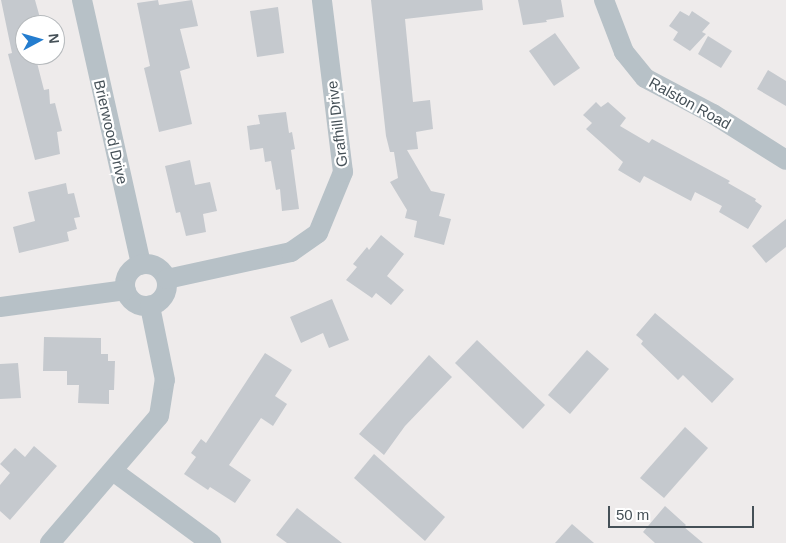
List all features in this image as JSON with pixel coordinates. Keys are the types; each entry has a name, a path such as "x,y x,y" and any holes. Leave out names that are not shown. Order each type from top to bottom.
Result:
{"street":[{"name":"Brierwood Drive","path":"82,0 141,264"},
{"name":"Grafhill Drive","path":"167,279 291,252 318,233 343,172 322,0"},
{"name":"Ralston Road","path":"604,0 624,52 644,78 714,114 786,160"},
{"path":"148,263 160,268 167,279 166,293 162,299 150,306 132,300 126,290 125,283 130,271 141,264 148,263"},
{"path":"0,307 126,290"},
{"path":"50,543 158,416 165,380 150,306"},
{"path":"112,472 211,543"}],"building":[{"path":"1,0 35,0 39,15 15,15 15,65 38,65 44,90 49,89 50,104 55,103 62,131 57,132 60,154 35,160 8,54 12,53"},
{"path":"158,0 159,5 192,0 198,26 180,29 190,68 180,71 192,124 159,132 144,68 150,66 137,3"},
{"path":"371,0 482,0 483,10 405,19 413,102 430,100 433,129 416,132 418,149 407,150 431,191 445,194 439,216 451,219 444,245 414,237 417,221 405,218 407,210 390,182 398,178 394,152 390,152 386,136"},
{"path":"518,0 561,0 564,17 546,20 547,22 523,25"},
{"path":"278,7 284,53 257,57 250,11"},
{"path":"680,11 689,16 692,11 710,23 702,32 706,34 690,51 673,40 678,32 669,26"},
{"path":"555,33 580,68 554,86 529,51"},
{"path":"708,36 732,51 721,68 698,54"},
{"path":"768,70 786,81 786,106 757,89"},
{"path":"596,102 601,107 608,102 626,118 620,126 649,143 652,139 730,181 728,183 756,199 755,201 762,206 748,229 719,212 722,206 695,192 691,201 644,176 640,183 618,170 623,162 586,129 592,123 583,115"},
{"path":"286,112 289,133 292,132 295,149 291,150 299,209 282,211 280,189 276,190 271,161 265,162 263,148 250,150 247,126 260,124 258,115"},
{"path":"190,160 195,185 210,182 217,211 203,214 206,232 186,236 180,212 176,213 165,166"},
{"path":"66,183 68,194 74,193 80,217 74,218 77,229 67,232 69,241 19,253 13,227 35,221 28,192"},
{"path":"786,219 786,247 766,263 752,246"},
{"path":"381,235 404,254 387,276 404,290 391,305 376,293 372,298 346,280 357,267 353,264 367,247 369,250"},
{"path":"332,299 349,340 329,348 323,333 301,343 290,317"},
{"path":"655,313 734,379 712,403 683,375 678,380 641,344 643,341 636,335"},
{"path":"44,337 101,338 101,354 108,354 108,361 115,361 114,390 109,390 109,404 78,403 79,385 67,385 67,371 43,371"},
{"path":"477,340 545,405 523,429 455,363"},
{"path":"587,350 609,369 570,414 548,395"},
{"path":"265,353 292,370 275,396 287,404 273,426 261,418 229,465 251,480 235,503 210,487 208,490 184,474 196,457 191,453 201,439 206,443"},
{"path":"429,355 452,377 405,426 384,455 359,434"},
{"path":"18,363 21,398 0,399 0,364"},
{"path":"685,427 708,448 664,498 640,478"},
{"path":"34,446 57,466 10,520 0,511 0,485 10,473 0,464 15,448 25,457"},
{"path":"374,454 445,517 425,541 354,478"},
{"path":"665,506 686,525 684,527 703,543 655,543 643,532"},
{"path":"297,508 342,543 287,543 276,535"},
{"path":"572,524 594,543 555,543"}]}
